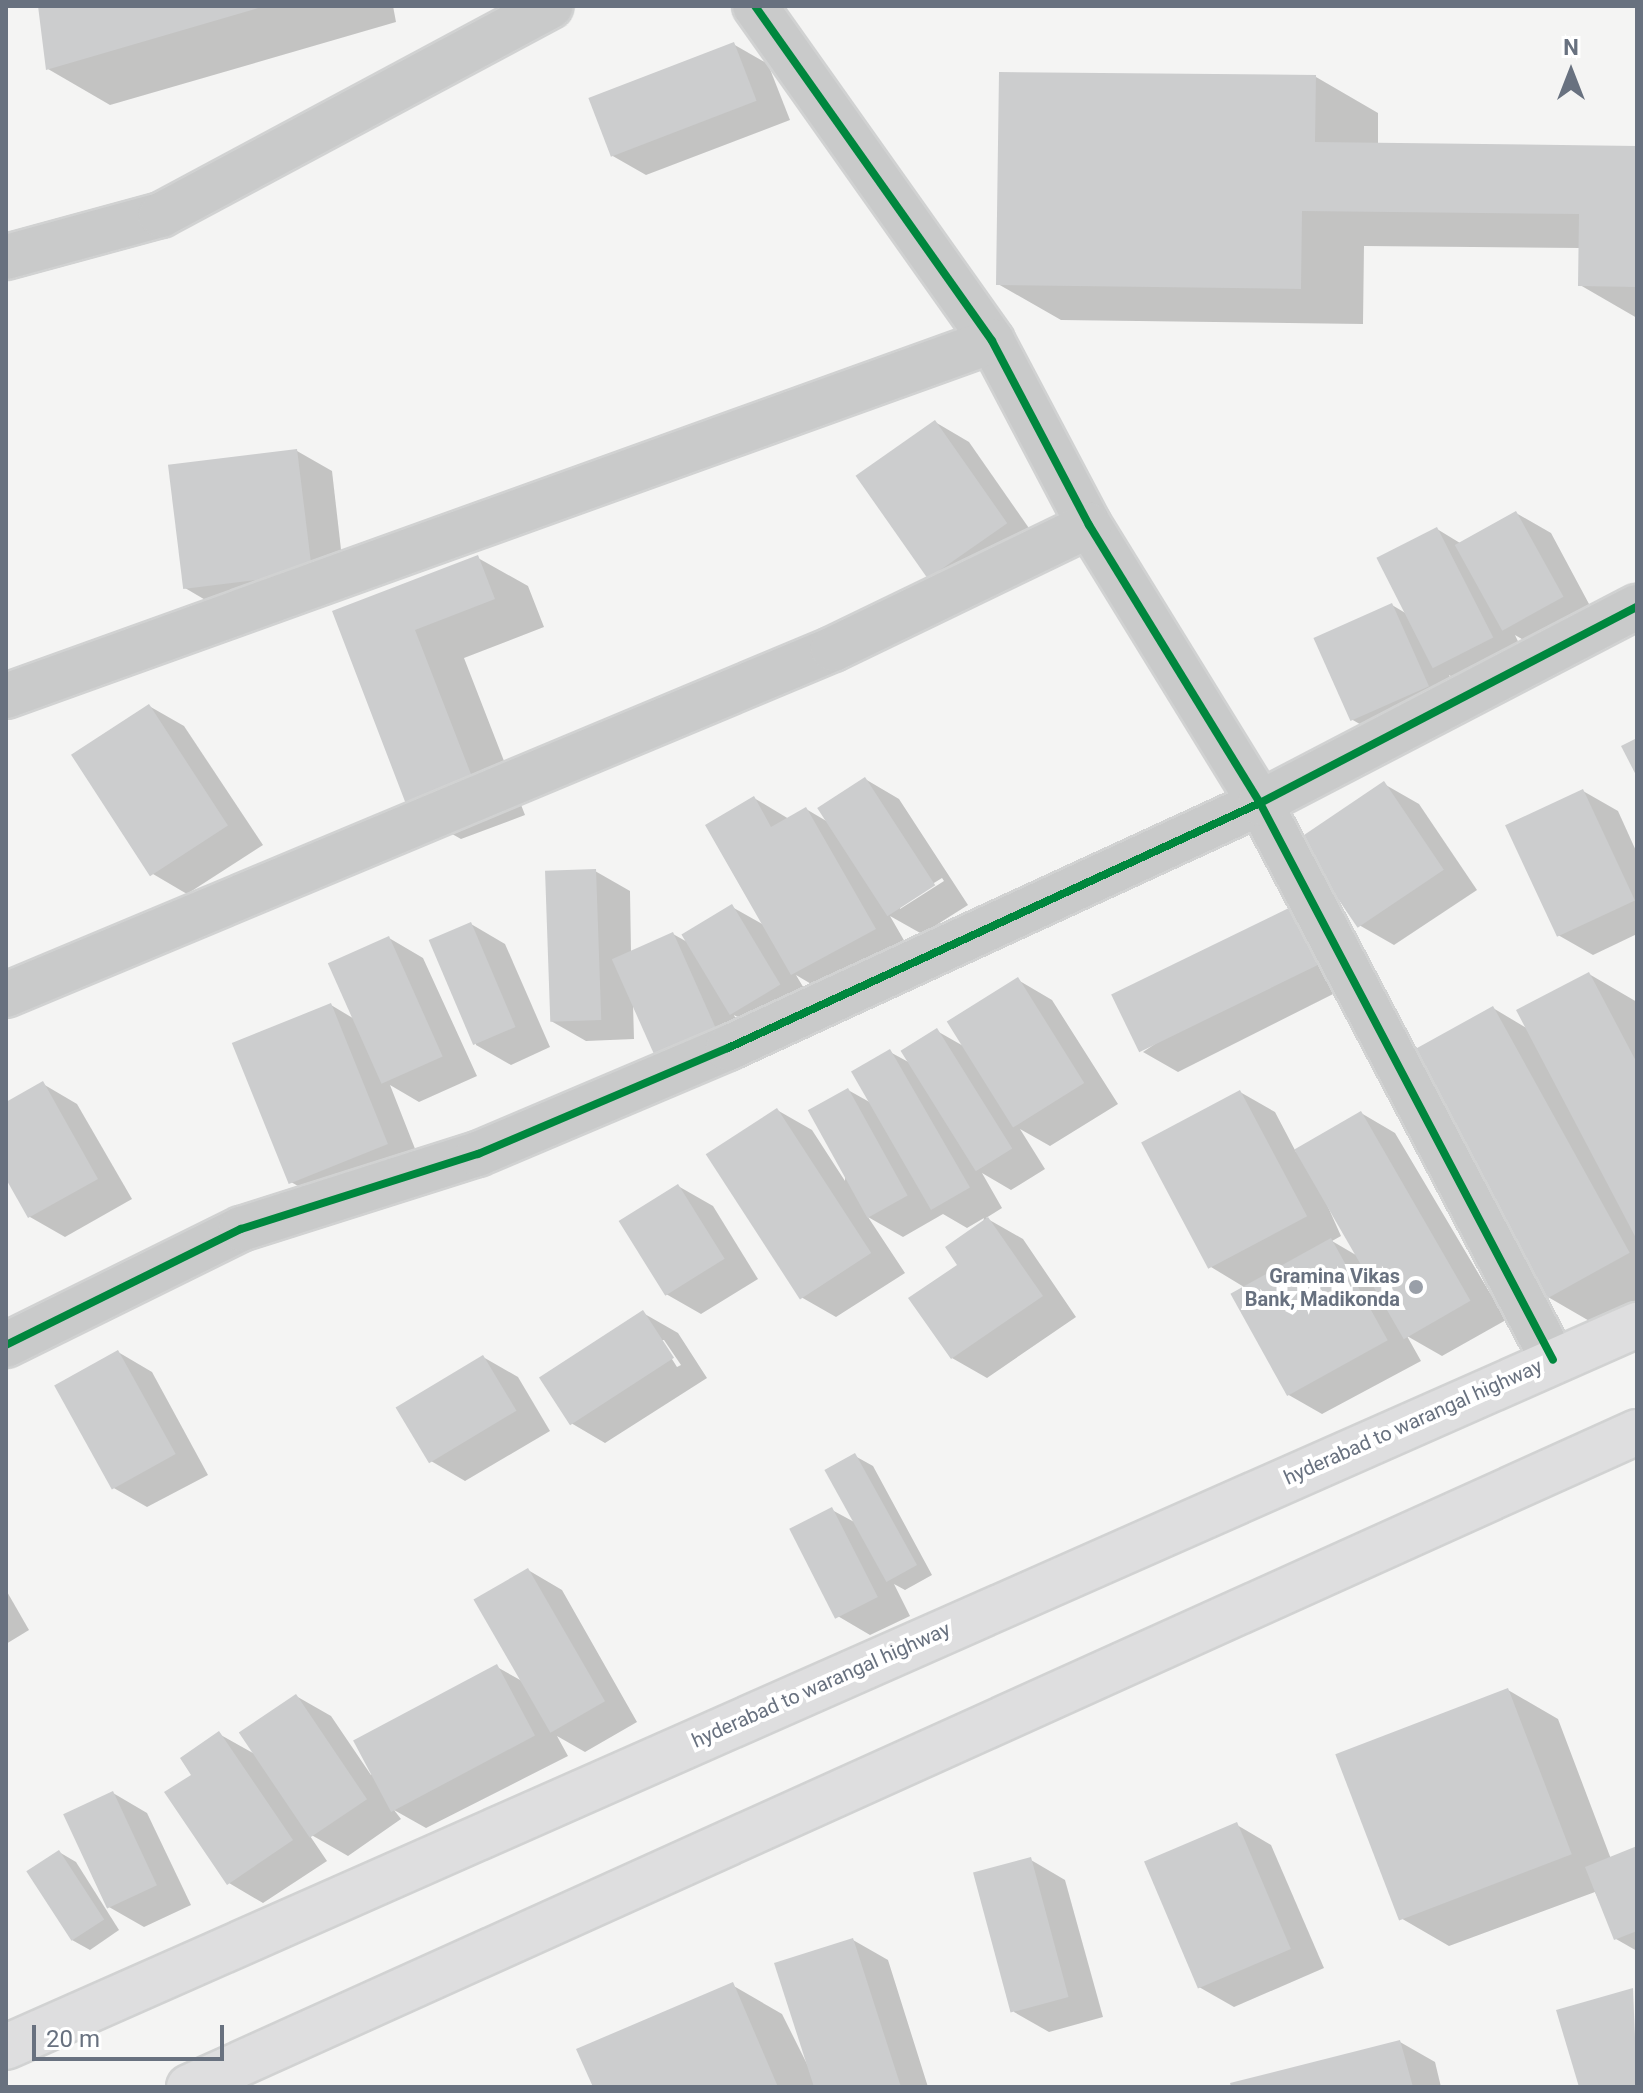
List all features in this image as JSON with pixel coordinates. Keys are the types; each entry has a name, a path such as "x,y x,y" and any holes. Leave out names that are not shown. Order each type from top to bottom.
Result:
{"main road":[{"name":"hyderabad to warangal highway","path":"6,2047 1637,1325"},
{"path":"189,2087 1637,1432"}],"street":[{"path":"6,257 161,215 551,6"},
{"path":"770,9 992,341 1089,525 1260,803 1553,1360"},
{"path":"6,696 992,341"},
{"path":"6,995 833,649 1089,525"},
{"path":"6,1345 241,1229 478,1154 1260,803 1637,607"}],"building":[{"path":"38,6 262,6 262,7 46,70"},
{"path":"734,42 757,101 611,157 588,98"},
{"path":"999,72 1316,75 1315,142 1637,146 1637,287 1578,286 1579,214 1302,211 1301,289 996,285"},
{"path":"935,420 1007,523 928,579 856,476"},
{"path":"297,449 312,573 183,589 168,465"},
{"path":"1516,511 1564,597 1502,631 1455,545"},
{"path":"1437,527 1493,637 1433,668 1376,558"},
{"path":"478,555 495,599 415,630 476,787 409,812 332,611"},
{"path":"1392,603 1429,686 1350,721 1313,638"},
{"path":"149,704 228,826 150,876 71,755"},
{"path":"1637,738 1637,777 1621,746"},
{"path":"865,777 935,885 887,916 817,808"},
{"path":"1384,781 1444,870 1358,928 1298,839"},
{"path":"1583,789 1635,900 1557,937 1505,825"},
{"path":"754,796 771,827 806,807 876,929 791,975 705,825"},
{"path":"596,869 601,1020 550,1022 545,871"},
{"path":"1299,903 1327,961 1139,1052 1111,995"},
{"path":"732,904 780,985 730,1015 681,934"},
{"path":"471,922 516,1027 473,1045 429,940"},
{"path":"673,932 716,1028 654,1055 612,959"},
{"path":"389,936 443,1057 381,1084 328,963"},
{"path":"1589,972 1637,1063 1637,1240 1516,1010"},
{"path":"1018,977 1084,1083 1013,1128 947,1022"},
{"path":"331,1003 388,1144 289,1184 232,1043"},
{"path":"1493,1006 1630,1253 1546,1299 1409,1053"},
{"path":"937,1028 1012,1148 976,1171 901,1051"},
{"path":"890,1049 970,1188 931,1210 851,1072"},
{"path":"43,1081 98,1179 28,1218 6,1179 6,1102"},
{"path":"848,1088 908,1196 867,1218 808,1110"},
{"path":"1240,1090 1307,1216 1208,1269 1141,1143"},
{"path":"777,1108 871,1253 800,1299 706,1154"},
{"path":"1361,1111 1470,1301 1404,1339 1294,1150"},
{"path":"678,1184 725,1259 665,1296 619,1221"},
{"path":"988,1217 1043,1296 951,1359 908,1298 957,1265 945,1247"},
{"path":"1331,1238 1388,1340 1287,1396 1230,1294"},
{"path":"643,1310 674,1358 570,1425 539,1378"},
{"path":"118,1350 176,1454 112,1489 54,1385"},
{"path":"483,1355 516,1411 429,1463 396,1408"},
{"path":"855,1453 917,1565 886,1582 824,1470"},
{"path":"832,1507 878,1597 835,1619 789,1529"},
{"path":"528,1568 605,1701 550,1733 473,1600"},
{"path":"497,1664 535,1736 391,1812 353,1741"},
{"path":"1508,1688 1572,1854 1399,1920 1335,1754"},
{"path":"296,1694 367,1799 310,1838 239,1733"},
{"path":"219,1731 293,1840 227,1885 164,1792 191,1775 180,1758"},
{"path":"113,1791 157,1885 107,1909 63,1814"},
{"path":"1237,1822 1291,1949 1198,1988 1144,1861"},
{"path":"1637,1846 1637,1931 1614,1940 1585,1867"},
{"path":"59,1850 104,1920 71,1941 26,1871"},
{"path":"1031,1857 1069,1997 1011,2013 973,1873"},
{"path":"853,1938 901,2087 814,2087 774,1963"},
{"path":"733,1982 778,2087 593,2087 576,2049"},
{"path":"1633,1988 1637,2087 1579,2087 1556,2010"},
{"path":"1400,2040 1413,2087 1231,2087 1230,2083"}],"cycle path":[{"path":"755,6 992,341 1089,525 1260,803 1553,1360"},
{"path":"6,1345 241,1229 478,1154 728,1048 1260,803 1637,607"}],"place":[{"name":"Gramina Vikas Bank, Madikonda","path":"1416,1287"}]}
